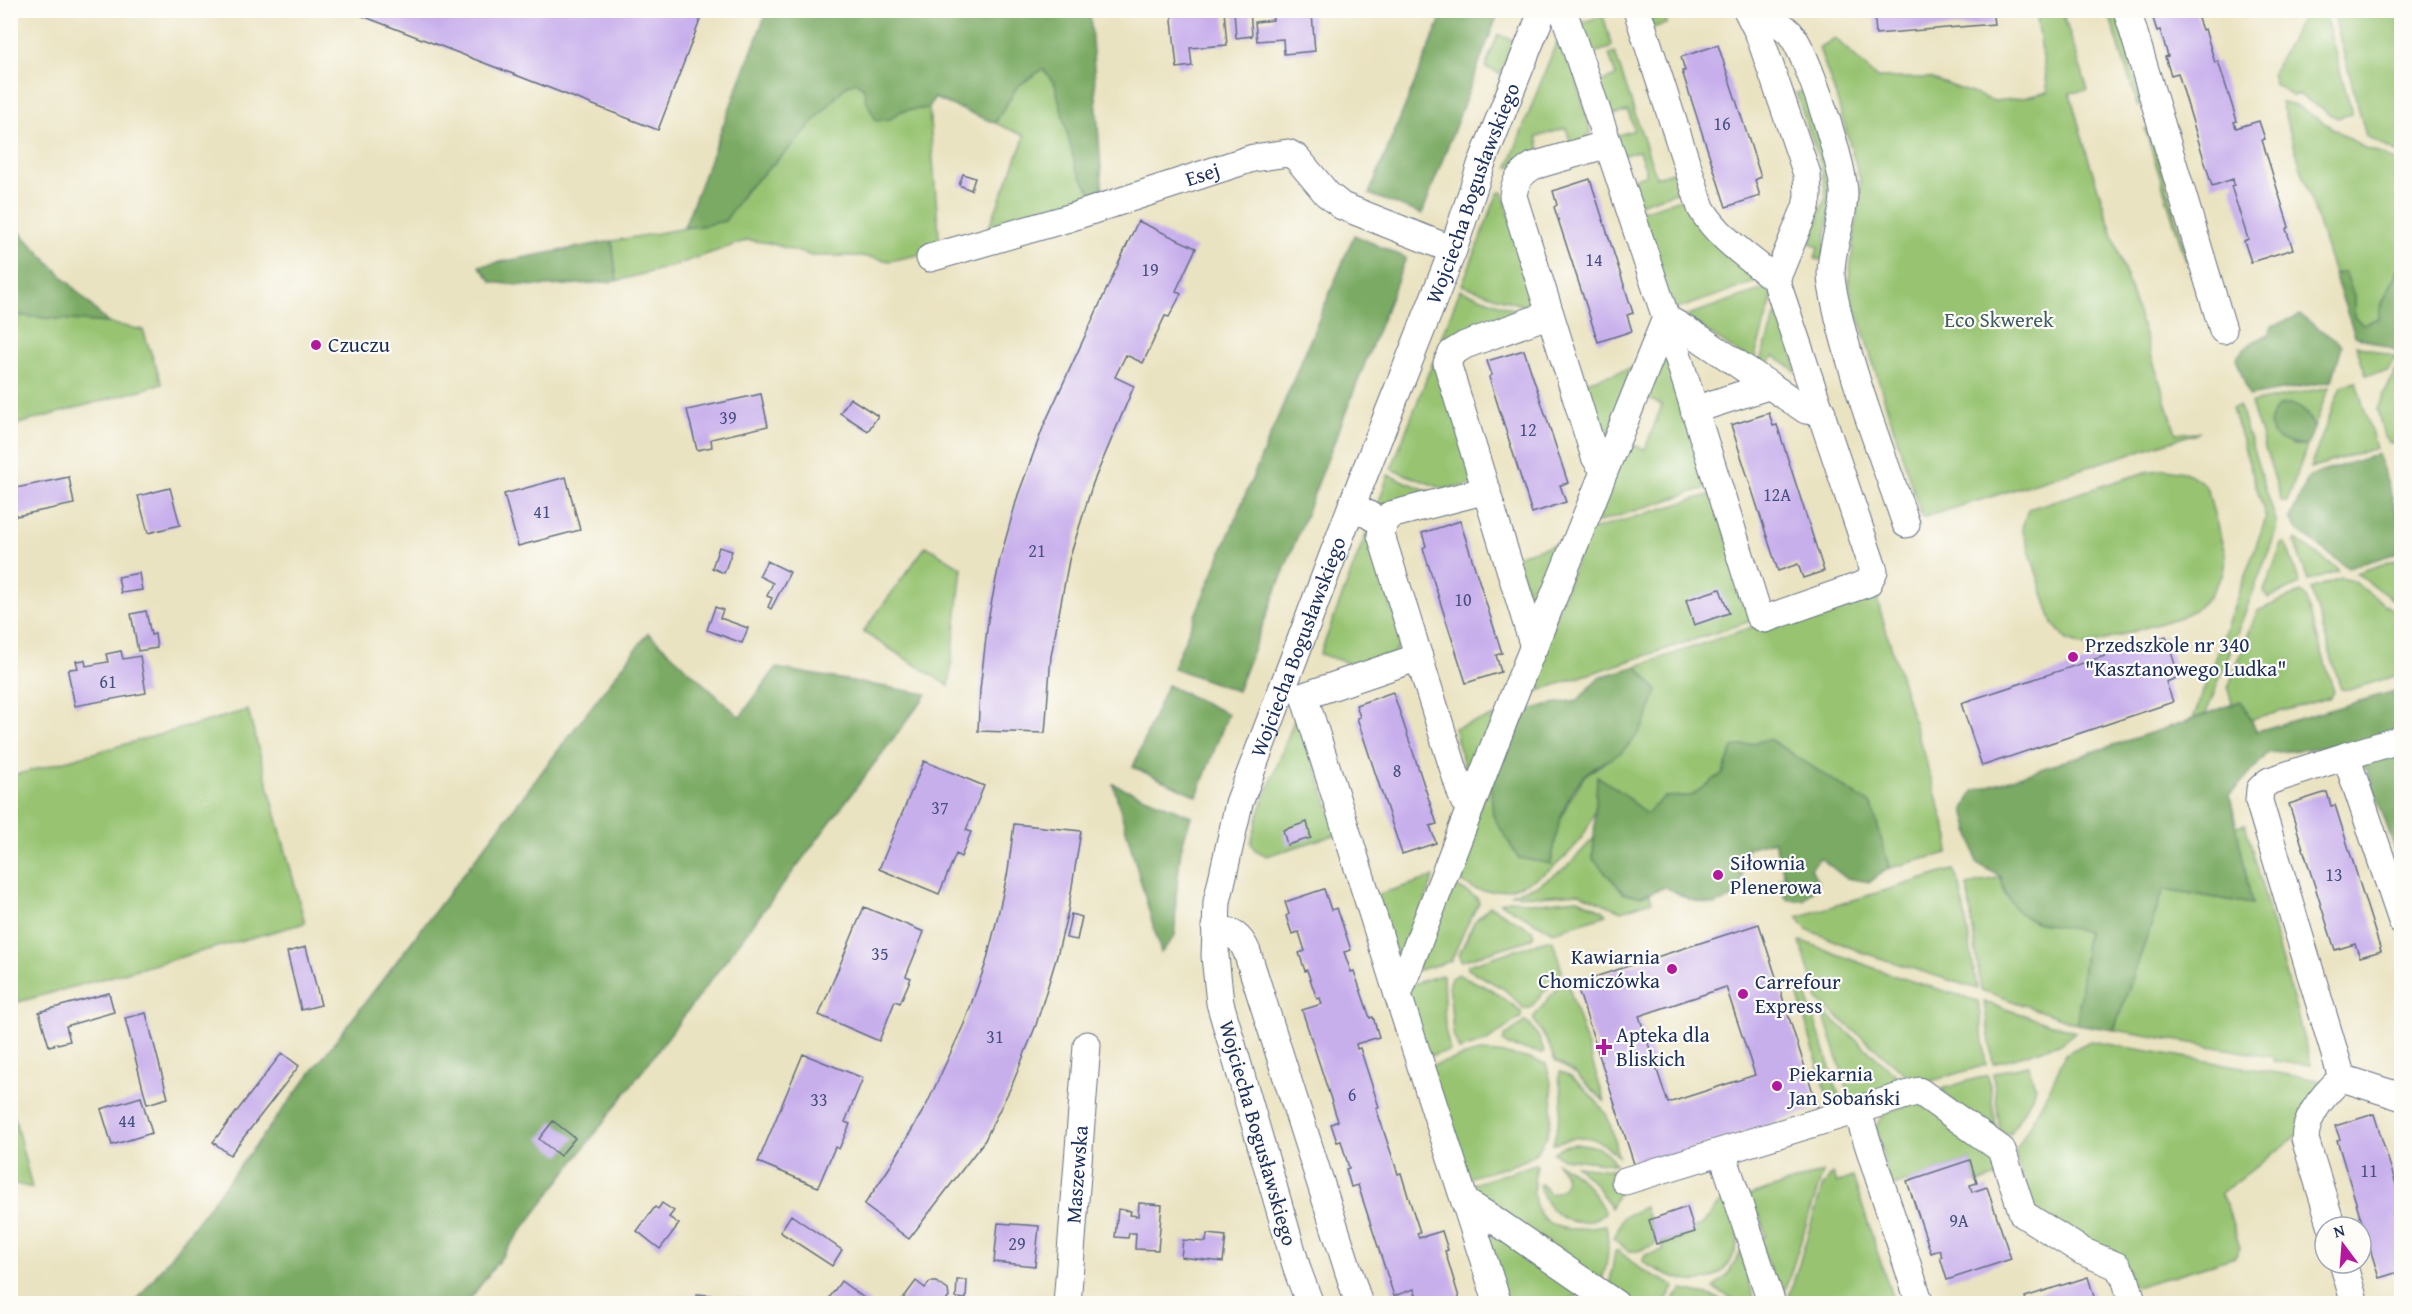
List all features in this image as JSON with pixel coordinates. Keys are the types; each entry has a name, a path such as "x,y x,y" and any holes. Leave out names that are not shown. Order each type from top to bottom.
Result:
{"street":[{"name":"Wojciecha Bogusławskiego","path":"1310,1304 1298,1272 1220,1003 1216,965 1217,902 1239,802 1293,692 1352,505 1453,250 1481,165 1543,10"},
{"path":"1563,10 1666,318 1755,606 1759,615 1765,619 1868,583 1874,572 1776,280 1725,237 1701,208 1637,10"},
{"path":"1748,10 1759,34 1807,174 1806,207 1776,280"},
{"path":"1756,10 1791,34 1799,47 1815,87 1840,165 1844,196 1832,268 1832,282 1861,392 1906,524"},
{"path":"2127,10 2223,330"},
{"path":"1606,466 1599,463 1595,457 1513,196 1516,182 1523,172 1533,166 1608,144"},
{"name":"Esej","path":"930,258 1069,218 1253,158 1288,153 1297,158 1327,194 1342,206 1453,250"},
{"path":"1481,165 1516,182"},
{"path":"1534,647 1447,363 1452,352 1466,345 1550,314"},
{"path":"1666,318 1806,410 1822,412"},
{"path":"1398,995 1666,318"},
{"path":"1416,342 1449,358"},
{"path":"1694,410 1768,386"},
{"path":"1472,806 1462,798 1381,535 1384,524 1390,516 1487,490"},
{"path":"1352,505 1384,524"},
{"path":"1419,657 1293,692 1398,995 1498,1304"},
{"path":"2342,1078 2259,801 2260,789 2269,781 2402,739"},
{"path":"2346,756 2402,921"},
{"path":"1215,927 1234,932 1241,939 1247,952 1359,1304"},
{"name":"Maszewska","path":"1068,1304 1087,1045"},
{"path":"2342,1078 2402,1097"},
{"path":"2328,1215 2304,1139 2305,1129 2314,1111 2332,1087 2342,1078"},
{"path":"1625,1182 1919,1091 2001,1150 2023,1214 2032,1222 2082,1251 2116,1266 2125,1278 2133,1304"},
{"path":"1857,1110 1920,1304"},
{"path":"1722,1152 1772,1304"},
{"path":"1465,1203 1493,1219 1616,1304"},
{"path":"2347,1275 2355,1304"}],"green space":[{"path":"2356,10 2401,11 2401,155 2366,136 2334,17"},
{"path":"767,11 1090,11 1103,198 1095,198 1076,168 1055,84 1043,69 1017,87 995,123 934,98 929,108 901,111 890,119 876,121 864,89 856,82 846,86 789,149 746,190 725,221 684,227"},
{"path":"1444,11 1499,11 1422,214 1369,194"},
{"path":"1646,11 1710,11 1683,19 1678,15 1668,19 1666,24 1652,28"},
{"name":"Eco Skwerek","path":"2036,11 2062,11 2088,90 2070,93 2086,151 2176,433 2200,432 1922,518 1850,290 1849,278 1861,183 1836,96 1819,48 1835,38 1877,78 1930,78 1994,101 2023,98 2048,92"},
{"path":"2108,11 2116,11 2142,104 2138,107"},
{"path":"2306,11 2324,11 2352,114 2337,118 2299,95 2292,96 2275,84 2272,73"},
{"path":"1603,16 1612,45 1610,48 1586,55 1576,24"},
{"path":"1498,35 1514,40 1501,74 1485,67"},
{"path":"1556,43 1567,45 1591,133 1579,147 1572,148 1566,128 1537,137 1542,158 1516,167 1508,167"},
{"path":"1615,53 1656,177 1679,170 1685,189 1636,205 1628,181 1647,174 1639,151 1620,156 1613,137 1634,130 1628,111 1606,117 1596,83 1616,76 1609,54"},
{"path":"1043,69 1055,84 1076,168 1095,198 986,235 1025,136 995,123 1017,87"},
{"path":"856,82 864,89 867,102 890,119 901,111 929,108 940,250 890,261 861,256 812,256 769,243 748,240 676,265 617,281 612,241 725,221 746,190 789,149 846,86"},
{"path":"1805,91 1833,183 1823,260 1815,259 1818,247 1810,243 1826,196 1821,165 1796,93"},
{"path":"2281,103 2294,104 2366,149 2382,154 2401,165 2401,264 2382,303 2379,318 2363,324 2354,317 2354,296 2344,272 2334,274"},
{"path":"2145,129 2150,129 2189,260 2186,261"},
{"path":"1503,192 1534,304 1529,308 1462,285 1498,193"},
{"path":"1687,197 1759,281 1671,311 1638,212"},
{"path":"11,223 108,323 11,315"},
{"path":"1354,235 1406,258 1237,691 1173,668"},
{"path":"612,241 617,281 554,286 508,284 492,282 479,266"},
{"path":"2401,264 2402,345 2398,351 2355,336 2334,274 2345,272 2354,296 2354,317 2363,324 2379,318 2382,304"},
{"path":"1766,288 1773,296 1753,363 1685,316"},
{"path":"1460,290 1524,313 1446,346 1442,337"},
{"path":"1778,308 1799,373 1774,356 1763,371 1758,367"},
{"path":"11,315 108,323 143,330 162,384 11,426"},
{"path":"2300,315 2342,345 2332,381 2249,396 2236,358 2249,344 2269,334 2272,326"},
{"path":"2356,345 2396,357 2388,371 2366,375"},
{"path":"1665,349 1712,486 1596,523 1624,442 1645,449 1662,405 1641,396"},
{"path":"2401,360 2401,441 2390,443 2384,436 2377,409"},
{"path":"1433,362 1438,368 1477,484 1444,489 1391,469"},
{"path":"1638,366 1606,448 1580,384"},
{"path":"2356,382 2376,448 2310,468 2341,386"},
{"path":"2329,387 2314,428 2304,412 2288,404 2291,445 2307,446 2287,502 2282,502 2251,403"},
{"path":"2288,404 2298,407 2310,419 2314,428 2307,446 2281,440 2271,430 2270,423 2279,405"},
{"path":"2239,406 2277,524 2273,540 2206,714 2193,719 2266,518 2232,408"},
{"path":"2378,454 2401,526 2401,552 2348,568 2296,529 2290,518 2309,476"},
{"path":"2166,469 2189,474 2207,489 2226,557 2222,576 2209,597 2196,609 2180,617 2085,646 2067,640 2053,624 2022,528 2028,509 2146,472"},
{"path":"1388,475 1439,495 1381,512 1378,505"},
{"path":"1712,494 1754,620 1525,695 1588,531"},
{"path":"1369,526 1402,643 1393,654 1357,666 1320,654"},
{"path":"1569,540 1537,617 1515,556"},
{"path":"2296,540 2338,571 2308,580 2295,543"},
{"path":"2286,543 2300,584 2268,598 2264,591 2282,544"},
{"path":"926,546 962,568 949,686 863,632"},
{"path":"2402,558 2401,606 2356,573"},
{"path":"2341,578 2352,581 2401,616 2401,674 2349,690 2341,689 2311,589"},
{"path":"2301,592 2305,596 2334,692 2331,697 2241,723 2235,715 2228,688 2257,611"},
{"path":"1875,593 1949,838 1948,853 1889,868 1872,805 1733,748 1723,773 1691,796 1664,797 1646,815 1624,794 1597,776 1595,809 1587,829 1563,859 1531,881 1513,888 1495,891 1477,890 1453,875 1490,782 1551,864 1558,825 1570,799 1585,775 1620,753 1657,691 1637,666 1758,625"},
{"path":"648,633 740,717 776,668 927,694 467,1303 134,1304"},
{"path":"1637,666 1657,691 1639,732 1620,753 1593,768 1577,784 1561,816 1551,864 1518,858 1493,816 1490,782 1505,740 1524,712 1546,705 1578,700 1599,677"},
{"path":"1167,685 1228,714 1197,796 1133,767"},
{"path":"2401,689 2401,858 2397,854 2367,770 2335,746 2268,753 2230,795 2252,904 2164,889 2114,1030 2077,1024 2087,931 2043,924 2021,914 2006,894 2001,877 1977,863 1964,809 1973,791 2241,701 2257,731"},
{"path":"248,710 305,923 18,1002 10,975 11,776"},
{"path":"1499,715 1470,787 1454,728"},
{"path":"1295,718 1300,719 1338,834 1267,856 1255,850 1251,843 1259,813"},
{"path":"1769,739 1872,805 1889,868 1870,882 1846,878 1820,858 1811,868 1819,884 1804,900 1788,900 1779,879 1785,877 1774,841 1747,848 1738,896 1714,905 1690,900 1666,887 1641,896 1625,894 1593,859 1597,776 1624,794 1646,814 1664,797 1691,796 1723,773 1733,748"},
{"path":"1113,784 1191,816 1181,849 1175,936 1161,953"},
{"path":"2245,824 2311,1065 2273,1061 2274,1057 2114,1030 2164,889 2252,904 2236,826"},
{"path":"1594,838 1593,859 1625,894 1641,896 1649,893 1652,901 1621,911 1579,893 1540,896 1510,894 1538,885 1567,867"},
{"path":"1953,870 1960,885 1977,989 1861,952 1806,929 1797,917"},
{"path":"1434,877 1401,965 1373,896"},
{"path":"2001,877 2005,895 2037,922 2087,931 2077,1024 1981,990 1967,885"},
{"path":"1454,885 1477,898 1479,903 1451,961 1415,971"},
{"path":"1578,899 1604,911 1606,915 1553,932 1500,903 1509,900 1540,903"},
{"path":"1490,906 1532,930 1534,935 1531,939 1461,961 1459,955 1474,922"},
{"path":"1552,940 1554,944 1562,971 1530,1008 1525,1009 1504,989 1468,969 1468,965"},
{"path":"1800,942 1895,976 1978,1001 1986,1065 1918,1085 1818,1000"},
{"path":"1458,974 1492,990 1521,1011 1521,1017 1487,1041 1459,1050 1453,1034 1449,982"},
{"path":"1443,976 1445,1029 1450,1051 1424,1057 1407,992 1413,984"},
{"path":"1565,978 1605,1102 1575,1073 1555,1061 1549,1045 1533,1018"},
{"path":"1796,989 1807,996 1841,1102 1830,1106"},
{"path":"1984,1002 2076,1032 2059,1044 1993,1064"},
{"path":"1822,1010 1910,1087 1851,1099"},
{"path":"1524,1022 1530,1024 1536,1033 1544,1051 1542,1053 1508,1046 1503,1041 1505,1036"},
{"path":"2090,1041 2324,1081 2302,1132 2220,1194 2227,1206 2240,1248 2235,1257 2136,1287 2031,1214 2015,1152 2051,1086 2065,1054"},
{"path":"1479,1052 1513,1055 1546,1064 1551,1088 1552,1116 1544,1141 1527,1159 1464,1179 1427,1067"},
{"path":"2028,1065 2035,1086 2032,1097 2010,1134 2000,1131 1993,1073"},
{"path":"1560,1072 1579,1083 1606,1114 1618,1156 1602,1143 1588,1138 1573,1138 1553,1144 1562,1102"},
{"path":"1988,1075 1996,1127 1978,1126 1941,1089"},
{"path":"1917,1100 1995,1152 2004,1175 1977,1183 1970,1160 1890,1187 1876,1127 1882,1116"},
{"path":"11,1104 32,1188 11,1183"},
{"path":"1575,1144 1598,1148 1608,1154 1615,1164 1562,1158 1553,1153 1563,1146"},
{"path":"1556,1162 1585,1183 1605,1213 1584,1222 1574,1222 1556,1213 1543,1196 1539,1185 1541,1184 1550,1194 1562,1189 1565,1185 1565,1177"},
{"path":"1536,1164 1535,1199 1542,1217 1560,1227 1573,1229 1606,1225 1607,1259 1602,1279 1596,1283 1467,1186"},
{"path":"1576,1166 1619,1171 1619,1191 1611,1208 1595,1184"},
{"path":"1823,1172 1781,1303 1759,1239 1766,1236 1760,1215 1751,1217 1745,1197"},
{"path":"1832,1173 1836,1183 1853,1177 1894,1303 1787,1303 1822,1188"},
{"path":"1728,1193 1739,1233 1733,1256 1722,1271 1713,1278 1690,1281 1679,1279 1644,1263 1645,1255 1664,1250 1661,1243 1694,1232 1694,1228 1701,1226"},
{"path":"1645,1207 1656,1244 1638,1251 1628,1251 1614,1238 1623,1217"},
{"path":"1490,1231 1588,1293 1555,1303 1506,1303 1486,1233"},
{"path":"1743,1248 1747,1257 1743,1263 1755,1301 1761,1303 1741,1303 1713,1288 1727,1276"},
{"path":"1615,1251 1619,1251 1639,1268 1672,1285 1674,1288 1663,1304 1629,1303 1609,1289"},
{"path":"1682,1290 1713,1296 1726,1303 1670,1303"}],"building":[{"path":"347,10 704,10 658,130"},
{"path":"1171,10 1224,10 1227,45 1190,48 1192,66 1177,68"},
{"path":"1234,10 1250,10 1252,36 1236,38"},
{"path":"1272,10 1307,10 1307,14 1312,14 1315,51 1284,54 1283,39 1257,41 1255,22 1273,20"},
{"path":"1874,10 1992,10 1994,24 1876,34"},
{"path":"2195,10 2202,30 2205,29 2215,63 2218,61 2237,121 2234,122 2236,128 2259,121 2265,139 2262,140 2289,227 2286,229 2293,249 2251,262 2244,241 2248,239 2231,186 2234,185 2233,179 2212,186 2178,73 2171,75 2165,57 2168,56 2160,30 2157,31 2151,12"},
{"path":"1718,45 1761,177 1755,180 1760,196 1726,207 1682,71 1685,71 1681,57"},
{"path":"963,174 975,178 971,190 959,185"},
{"path":"1590,179 1633,313 1627,315 1632,331 1598,342 1554,207 1557,205 1553,191"},
{"path":"1138,221 1196,248 1176,291 1181,294 1169,317 1165,316 1143,363 1126,355 1115,377 1134,386 1093,483 1069,560 1051,656 1045,733 978,731 988,620 1000,559 1018,495 1044,425"},
{"path":"1524,350 1568,483 1560,485 1566,502 1532,513 1489,377 1492,375 1487,361"},
{"path":"761,394 768,426 711,439 712,447 697,450 687,410"},
{"path":"850,398 878,416 868,431 840,413"},
{"path":"1769,413 1773,426 1777,425 1824,571 1803,578 1798,564 1778,571 1731,425"},
{"path":"69,477 74,504 16,516 11,489"},
{"path":"566,477 580,530 518,546 504,494"},
{"path":"170,488 180,525 148,533 138,496"},
{"path":"1460,521 1502,653 1496,655 1501,672 1466,683 1423,548 1426,546 1422,533"},
{"path":"719,547 732,551 724,573 712,568"},
{"path":"767,561 790,572 771,609 768,607 772,598 767,596 773,583 759,576"},
{"path":"139,573 142,590 121,593 118,577"},
{"path":"1720,589 1729,613 1694,625 1686,600"},
{"path":"715,607 723,610 720,618 748,628 742,643 707,630"},
{"path":"146,611 151,635 155,634 157,648 138,651 131,614"},
{"path":"2166,636 2179,677 2166,682 2173,702 1982,766 1961,703"},
{"path":"121,651 123,659 140,656 146,693 75,706 68,672 70,669 78,668 76,661 85,660 86,666 108,662 106,654"},
{"path":"1393,692 1437,824 1430,826 1436,843 1402,854 1357,718 1360,717 1356,705"},
{"path":"924,761 984,786 966,830 971,832 961,857 956,854 939,894 879,869"},
{"path":"2327,792 2331,806 2335,805 2381,951 2360,957 2355,944 2335,950 2289,804"},
{"path":"1307,822 1311,838 1287,845 1283,830"},
{"path":"1014,824 1081,831 1068,911 1057,956 1036,1025 1012,1085 985,1140 909,1239 864,1205 888,1170 927,1104 964,1024 986,963 998,915 1008,871"},
{"path":"1324,889 1331,910 1337,908 1351,950 1344,952 1351,972 1354,971 1370,1018 1373,1017 1379,1037 1356,1044 1357,1049 1360,1048 1379,1107 1376,1108 1398,1174 1401,1173 1420,1232 1417,1233 1419,1238 1442,1231 1448,1250 1445,1251 1461,1304 1415,1304 1414,1289 1394,1296 1358,1185 1351,1187 1346,1169 1349,1168 1341,1141 1337,1142 1331,1124 1338,1121 1302,1010 1322,1004 1320,998 1317,999 1299,953 1305,951 1299,932 1292,934 1286,916 1289,914 1285,902"},
{"path":"864,907 924,932 906,976 911,978 900,1003 895,1001 879,1041 819,1015"},
{"path":"1071,914 1082,917 1077,940 1066,938"},
{"path":"1759,924 1818,1108 1635,1167 1576,983","holes":["1726,987 1755,1075 1668,1103 1639,1016"]},
{"path":"306,947 321,1005 301,1010 287,952"},
{"path":"109,993 114,1012 66,1026 70,1041 49,1046 39,1012"},
{"path":"146,1013 168,1098 147,1104 125,1018"},
{"path":"282,1053 299,1066 230,1155 213,1142"},
{"path":"803,1054 863,1078 845,1122 850,1124 839,1149 835,1147 818,1187 758,1162"},
{"path":"141,1097 152,1133 112,1145 101,1109"},
{"path":"2374,1114 2402,1203 2402,1271 2379,1278 2373,1258 2373,1215 2360,1215 2337,1140 2340,1139 2335,1126"},
{"path":"553,1121 575,1138 560,1156 539,1139"},
{"path":"1970,1160 1977,1183 1970,1185 1972,1192 1987,1187 2011,1259 1947,1280 1940,1250 1931,1253 1907,1181"},
{"path":"662,1203 674,1211 669,1217 679,1224 660,1249 637,1231 655,1207 658,1209"},
{"path":"1139,1203 1162,1205 1158,1250 1135,1249 1136,1233 1129,1233 1128,1238 1115,1237 1118,1209 1131,1211 1130,1215 1138,1216"},
{"path":"1687,1207 1695,1232 1656,1244 1649,1220"},
{"path":"791,1215 842,1250 832,1266 780,1232"},
{"path":"998,1223 1039,1226 1035,1266 994,1262"},
{"path":"1207,1234 1226,1236 1223,1262 1181,1257 1183,1240 1206,1242"},
{"path":"2088,1277 2095,1300 2094,1304 2027,1304 2025,1297"},
{"path":"957,1280 967,1280 966,1299 956,1298"},
{"path":"841,1281 872,1304 825,1304"},
{"path":"916,1281 925,1288 930,1282 936,1282 948,1290 949,1297 944,1304 899,1304"},
{"path":"697,1294 752,1299 751,1304 696,1304"}],"place":[{"name":"Czuczu","path":"316,345"},
{"name":"Przedszkole nr 340 \"Kasztanowego Ludka\"","path":"2073,657"},
{"name":"Siłownia Plenerowa","path":"1718,875"},
{"name":"Kawiarnia Chomiczówka","path":"1672,969"},
{"name":"Carrefour Express","path":"1743,994"},
{"name":"Apteka dla Bliskich","path":"1604,1047"},
{"name":"Piekarnia Jan Sobański","path":"1777,1086"}]}
